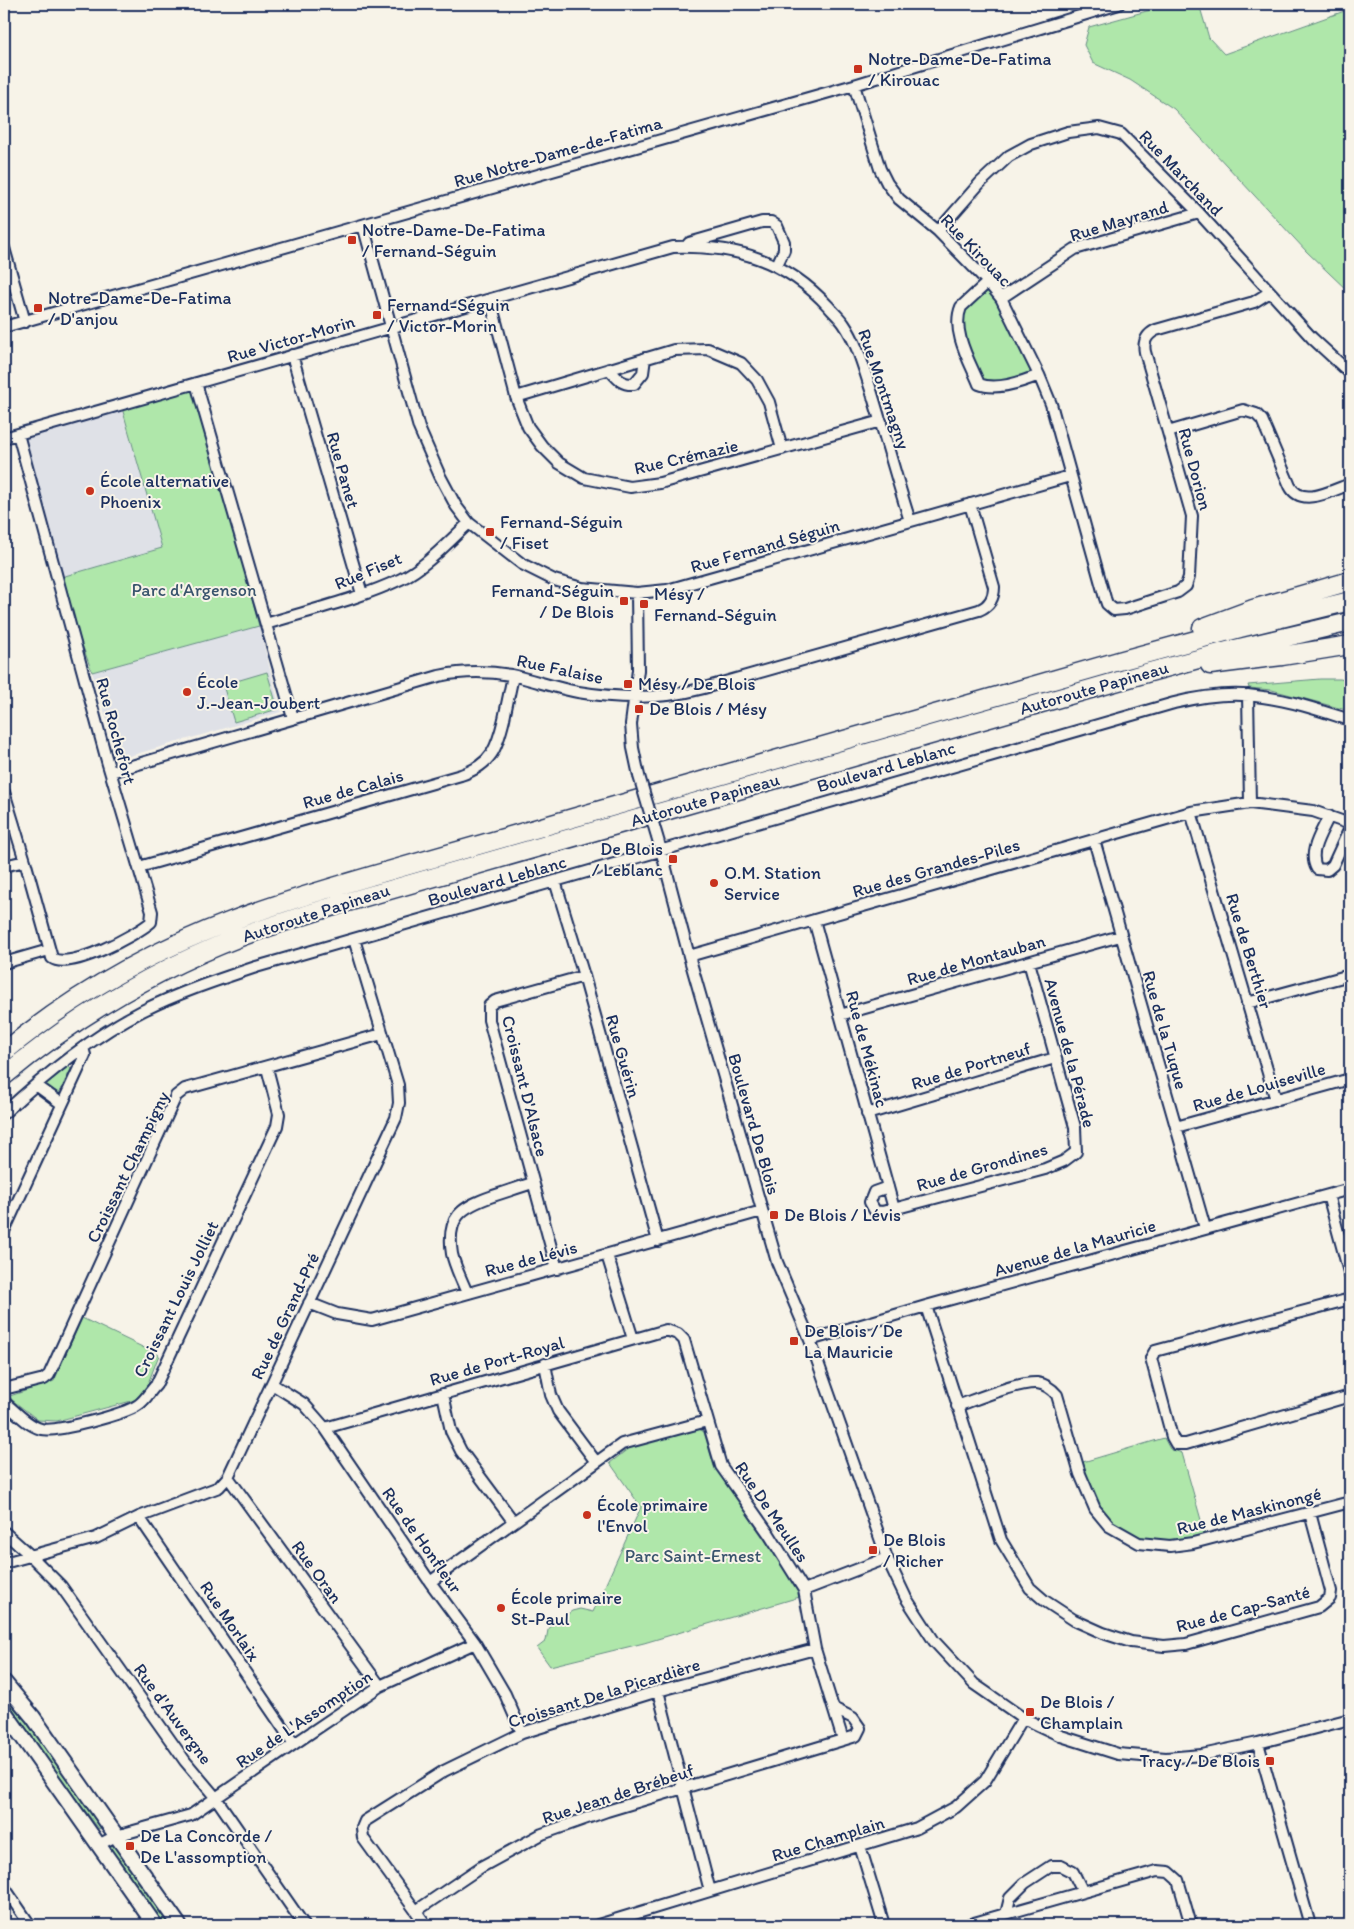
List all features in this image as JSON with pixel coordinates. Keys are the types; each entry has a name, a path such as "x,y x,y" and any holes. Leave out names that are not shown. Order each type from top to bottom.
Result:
{"highway":[{"path":"1102,666 1253,609 1350,581"},
{"name":"Autoroute Papineau","path":"4,1051 72,1002 136,964 196,936 261,910 361,879 1102,666 1240,628 1350,601"},
{"name":"Autoroute Papineau","path":"4,1076 39,1048 92,1011 154,976 206,951 277,924 1150,672 1350,622"},
{"path":"1150,672 1282,656 1350,645"},
{"path":"4,1087 39,1048"}],"street":[{"name":"Rue Notre-Dame-de-Fatima","path":"4,328 854,85 1119,4"},
{"name":"Rue Kirouac","path":"854,85 880,168 887,183 899,199 938,231 1001,298 1039,375 1051,404 1070,476"},
{"name":"Rue Marchand","path":"938,231 980,183 1009,156 1031,144 1068,132 1099,128 1121,134 1200,214 1312,338 1350,373"},
{"name":"Rue Mayrand","path":"1001,298 1075,249 1200,214"},
{"name":"Rue Victor-Morin","path":"4,438 292,355 390,328 490,299 673,247 762,222 771,222 777,226 784,242 784,250 777,265 755,256 724,249 701,246 673,247"},
{"name":"Rue Fernand Séguin","path":"363,225 419,428 440,476 456,506 469,523 522,564 554,580 582,588 637,593 656,592 1070,476"},
{"path":"4,248 25,322"},
{"name":"Rue Montmagny","path":"777,265 815,291 844,324 857,348 881,421 910,522"},
{"path":"988,282 961,307 959,312 958,330 979,384 987,388 1039,375"},
{"name":"Rue Dorion","path":"1070,476 1104,598 1110,608 1121,610 1178,592 1186,586 1190,577 1192,522 1145,352 1146,338 1156,330 1254,302 1270,292"},
{"name":"Rue Crémazie","path":"490,299 516,397 528,427 542,446 559,463 584,478 630,487 660,483 881,421"},
{"path":"516,397 674,350 708,349 741,363 757,380 769,402 782,449"},
{"name":"Rue Panet","path":"292,355 362,594"},
{"path":"609,369 620,382 634,384 643,373 645,358"},
{"path":"196,383 294,718"},
{"path":"1168,432 1243,410 1252,412 1262,420 1295,494 1304,497 1312,496 1350,484"},
{"name":"Rue Rochefort","path":"18,434 110,772 152,915 152,920 149,923 100,951 83,957 59,962 52,958 49,950"},
{"name":"Rue Falaise","path":"110,772 438,676 471,672 513,676 579,692 635,697 670,695 694,691 984,608 990,601 994,587 970,504"},
{"name":"Rue Fiset","path":"266,624 362,594 402,578 435,555 469,523"},
{"name":"Boulevard De Blois","path":"637,593 638,670 631,724 631,740 689,956 777,1262 810,1340 887,1558 919,1620 934,1641 974,1684 1023,1718 1061,1736 1118,1754 1166,1758 1195,1755 1258,1743 1350,1719"},
{"name":"Rue de Calais","path":"139,867 461,775 476,769 490,758 497,747 513,676"},
{"path":"1248,695 1250,803"},
{"name":"Boulevard Leblanc","path":"4,1113 83,1048 136,1015 189,990 256,966 555,881 660,847 706,836 1166,705 1203,698 1248,695 1271,698 1350,720"},
{"path":"4,792 49,950 4,963"},
{"name":"Rue des Grandes-Piles","path":"689,956 1192,812 1250,803 1313,811 1350,824"},
{"name":"Rue de Berthier","path":"1192,812 1276,1100"},
{"path":"1329,816 1314,849 1314,863 1317,869 1327,870 1333,866 1350,828"},
{"name":"Rue de la Tuque","path":"1094,840 1205,1228"},
{"path":"4,866 25,861"},
{"name":"Rue Guérin","path":"555,881 584,976 658,1241"},
{"name":"Rue de Mékinac","path":"814,920 894,1209"},
{"name":"Rue de Montauban","path":"840,1015 1120,936"},
{"name":"Rue de Grand-Pré","path":"4,1563 96,1538 139,1518 219,1487 228,1477 396,1118 399,1103 398,1085 354,939"},
{"name":"Avenue de la Pérade","path":"1029,962 1075,1127 1076,1152"},
{"path":"1247,1003 1350,975"},
{"name":"Croissant D'Alsace","path":"557,1269 489,1020 489,1006 496,1001 584,976"},
{"name":"Croissant Champigny","path":"4,1389 44,1379 49,1375 176,1096 185,1089 267,1068 382,1034"},
{"path":"4,1231 85,1055 83,1048"},
{"name":"Rue de Portneuf","path":"868,1114 1055,1058"},
{"name":"Croissant Louis Jolliet","path":"4,1402 31,1424 42,1429 53,1430 114,1415 138,1405 156,1385 277,1126 279,1114 267,1068"},
{"name":"Rue de Louiseville","path":"1176,1128 1350,1079"},
{"path":"36,1085 62,1104"},
{"name":"Rue de Grondines","path":"894,1209 1044,1169 1064,1161 1076,1152"},
{"path":"467,1293 453,1256 450,1237 454,1222 462,1209 472,1203 532,1183"},
{"path":"888,1187 874,1192 870,1202 875,1211 882,1212 894,1209"},
{"name":"Avenue de la Mauricie","path":"810,1340 926,1306 1350,1189"},
{"path":"1328,1195 1350,1276"},
{"name":"Rue de Lévis","path":"309,1303 337,1314 372,1320 762,1211"},
{"path":"607,1255 634,1339"},
{"path":"1350,1298 1155,1351 1150,1358 1172,1437 1176,1444 1186,1444 1350,1396"},
{"name":"Rue de Cap-Santé","path":"926,1306 1001,1540 1030,1588 1045,1601 1074,1620 1103,1633 1131,1642 1164,1646 1186,1644 1319,1607 1330,1598 1331,1592 1310,1513"},
{"name":"Rue de Port-Royal","path":"325,1428 666,1330 678,1334"},
{"name":"Rue De Meulles","path":"678,1334 684,1340 721,1466 769,1534 804,1590 816,1649 843,1740"},
{"path":"545,1364 551,1395 558,1412 596,1462"},
{"name":"Rue de Maskinongé","path":"957,1406 1017,1386 1037,1383 1051,1388 1057,1395 1080,1474 1095,1509 1110,1526 1138,1543 1170,1546 1194,1543 1350,1502"},
{"name":"Rue de Honfleur","path":"272,1384 304,1404 325,1428 430,1582 475,1643 505,1694 522,1733"},
{"path":"443,1394 451,1431 461,1451 514,1521"},
{"path":"430,1582 622,1444 707,1421"},
{"name":"Rue Oran","path":"228,1477 380,1686"},
{"name":"Rue Morlaix","path":"139,1518 294,1744"},
{"name":"Rue d'Auvergne","path":"4,1532 61,1586 185,1761 216,1798 304,1925"},
{"path":"804,1590 887,1558"},
{"name":"Rue de L'Assomption","path":"98,1845 116,1836 191,1816 380,1686 475,1643"},
{"name":"Croissant De la Picardière","path":"426,1925 363,1838 362,1828 365,1821 444,1771 522,1733 658,1691 816,1649"},
{"path":"4,1682 29,1711 178,1925"},
{"path":"658,1691 682,1790 710,1891"},
{"path":"835,1709 853,1718 860,1728 856,1736 843,1740"},
{"path":"4,1711 155,1925"},
{"name":"Rue Champlain","path":"598,1925 917,1828 956,1808 985,1781 1023,1718"},
{"name":"Rue Jean de Brébeuf","path":"416,1911 481,1867 542,1834 607,1811 843,1740"},
{"path":"1258,1743 1310,1925"},
{"path":"860,1846 884,1925"},
{"path":"1000,1919 1010,1898 1025,1883 1051,1866 1061,1866 1073,1872 1083,1892"},
{"path":"967,1925 1000,1919 1083,1892 1157,1871 1169,1872 1178,1880 1192,1925"},
{"path":"4,1887 30,1925"}],"shaded area":[{"name":"École alternative Phoenix","path":"120,404 162,548 58,578 18,434"},
{"name":"École J.-Jean-Joubert","path":"259,626 281,712 119,759 92,672"}],"green space":[{"path":"1172,4 1199,4 1209,38 1224,54 1350,9 1350,293 1307,252 1174,109 1130,80 1093,63 1084,45 1089,27"},
{"path":"988,282 1039,375 1025,380 979,384 958,331 959,312"},
{"name":"Parc d'Argenson","path":"196,384 259,626 92,672 58,578 162,548 122,408"},
{"path":"267,672 278,709 234,722 223,685"},
{"path":"1320,679 1350,681 1350,711 1272,690 1249,688 1248,685"},
{"path":"68,1066 71,1069 59,1093 47,1087 47,1083"},
{"path":"82,1318 159,1355 147,1386 135,1400 57,1421 38,1420 12,1400 10,1396 54,1381"},
{"name":"Parc Saint-Ernest","path":"697,1428 704,1432 714,1466 803,1596 644,1643 550,1666 537,1648 546,1641 548,1630 552,1625 572,1611 580,1609 593,1612 641,1507 610,1463 629,1448"},
{"path":"1164,1438 1170,1449 1182,1453 1205,1534 1166,1542 1142,1538 1120,1527 1111,1519 1103,1510 1092,1490 1083,1462"},
{"path":"4,1696 51,1752 103,1826 99,1829 4,1703"},
{"path":"116,1845 173,1925 161,1925 109,1850 111,1846"}],"place":[{"name":"Notre-Dame-De-Fatima / Kirouac","path":"858,69"},
{"name":"Notre-Dame-De-Fatima / Fernand-Séguin","path":"352,240"},
{"name":"Notre-Dame-De-Fatima / D'anjou","path":"38,308"},
{"name":"Fernand-Séguin / Victor-Morin","path":"377,315"},
{"name":"École alternative Phoenix","path":"90,491"},
{"name":"Fernand-Séguin / Fiset","path":"490,532"},
{"name":"Fernand-Séguin / De Blois","path":"624,601"},
{"name":"Mésy / Fernand-Séguin","path":"644,604"},
{"name":"Mésy / De Blois","path":"628,684"},
{"name":"École J.-Jean-Joubert","path":"187,692"},
{"name":"De Blois / Mésy","path":"639,709"},
{"name":"De Blois / Leblanc","path":"673,859"},
{"name":"O.M. Station Service","path":"714,883"},
{"name":"De Blois / Lévis","path":"774,1215"},
{"name":"De Blois / De La Mauricie","path":"794,1341"},
{"name":"École primaire l'Envol","path":"587,1515"},
{"name":"De Blois / Richer","path":"873,1550"},
{"name":"École primaire St-Paul","path":"501,1608"},
{"name":"De Blois / Champlain","path":"1030,1712"},
{"name":"Tracy / De Blois","path":"1270,1761"},
{"name":"De La Concorde / De L'assomption","path":"130,1846"}]}
